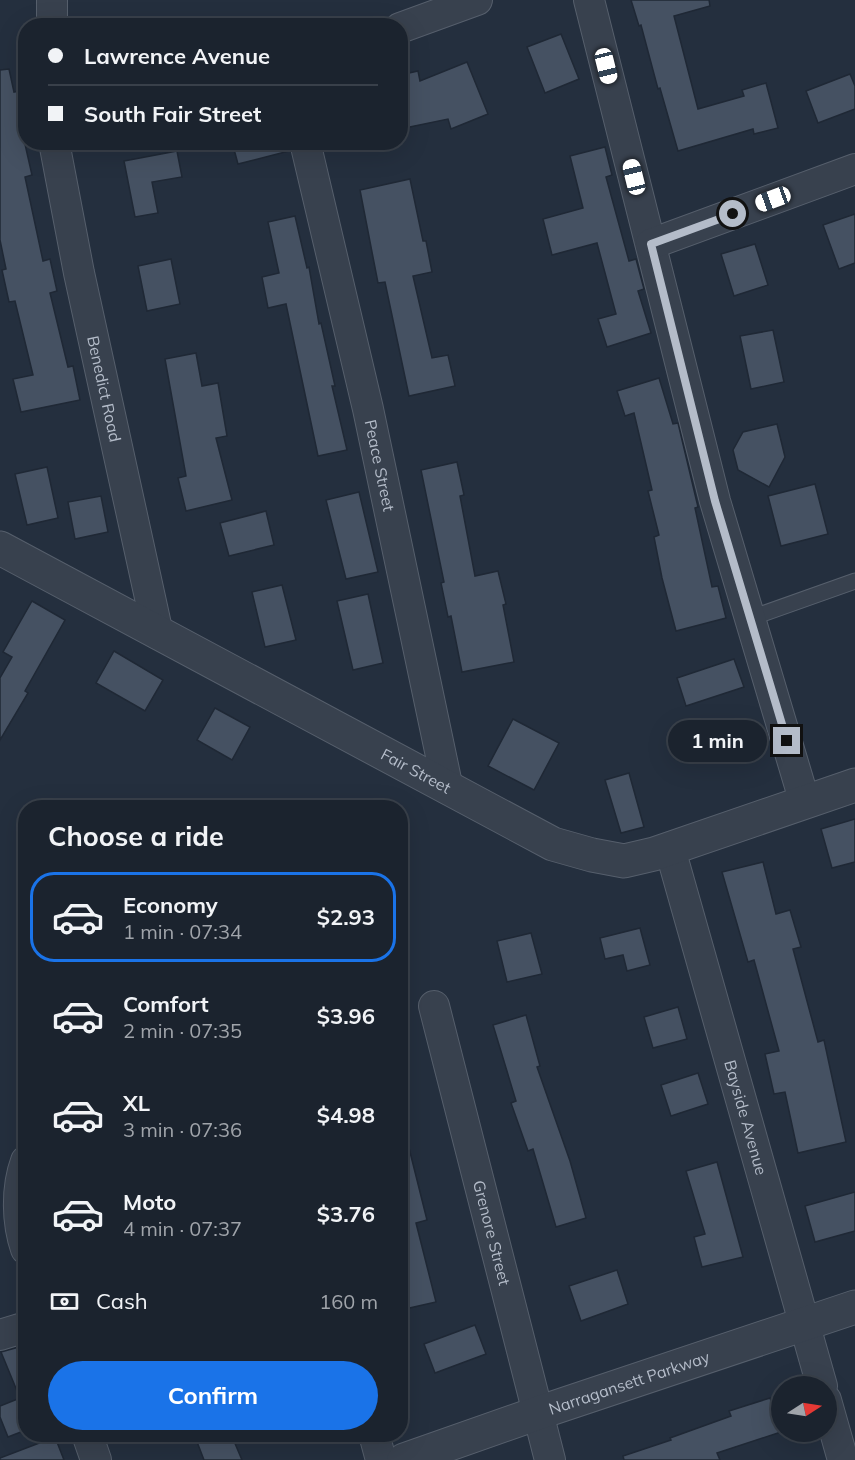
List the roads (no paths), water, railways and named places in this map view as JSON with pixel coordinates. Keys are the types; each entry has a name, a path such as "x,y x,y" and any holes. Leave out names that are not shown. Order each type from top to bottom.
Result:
{"street":[{"path":"52,0 52,18"},
{"path":"406,17 477,0"},
{"path":"588,0 715,501 805,803"},
{"name":"Benedict Road","path":"56,150 79,273 158,634"},
{"name":"Peace Street","path":"307,150 368,409 448,789"},
{"path":"651,244 855,169"},
{"name":"Fair Street","path":"0,548 553,844 592,855 624,861 670,849 855,785"},
{"name":"Bayside Avenue","path":"670,849 819,1376"},
{"name":"Grenore Street","path":"434,1006 550,1460"},
{"name":"Narragansett Parkway","path":"404,1460 855,1307"},
{"path":"0,1335 18,1329"},
{"path":"837,1439 843,1460"},
{"path":"90,1442 96,1460"},
{"path":"376,1442 381,1460"}],"lane":[{"path":"751,618 855,581"}]}
